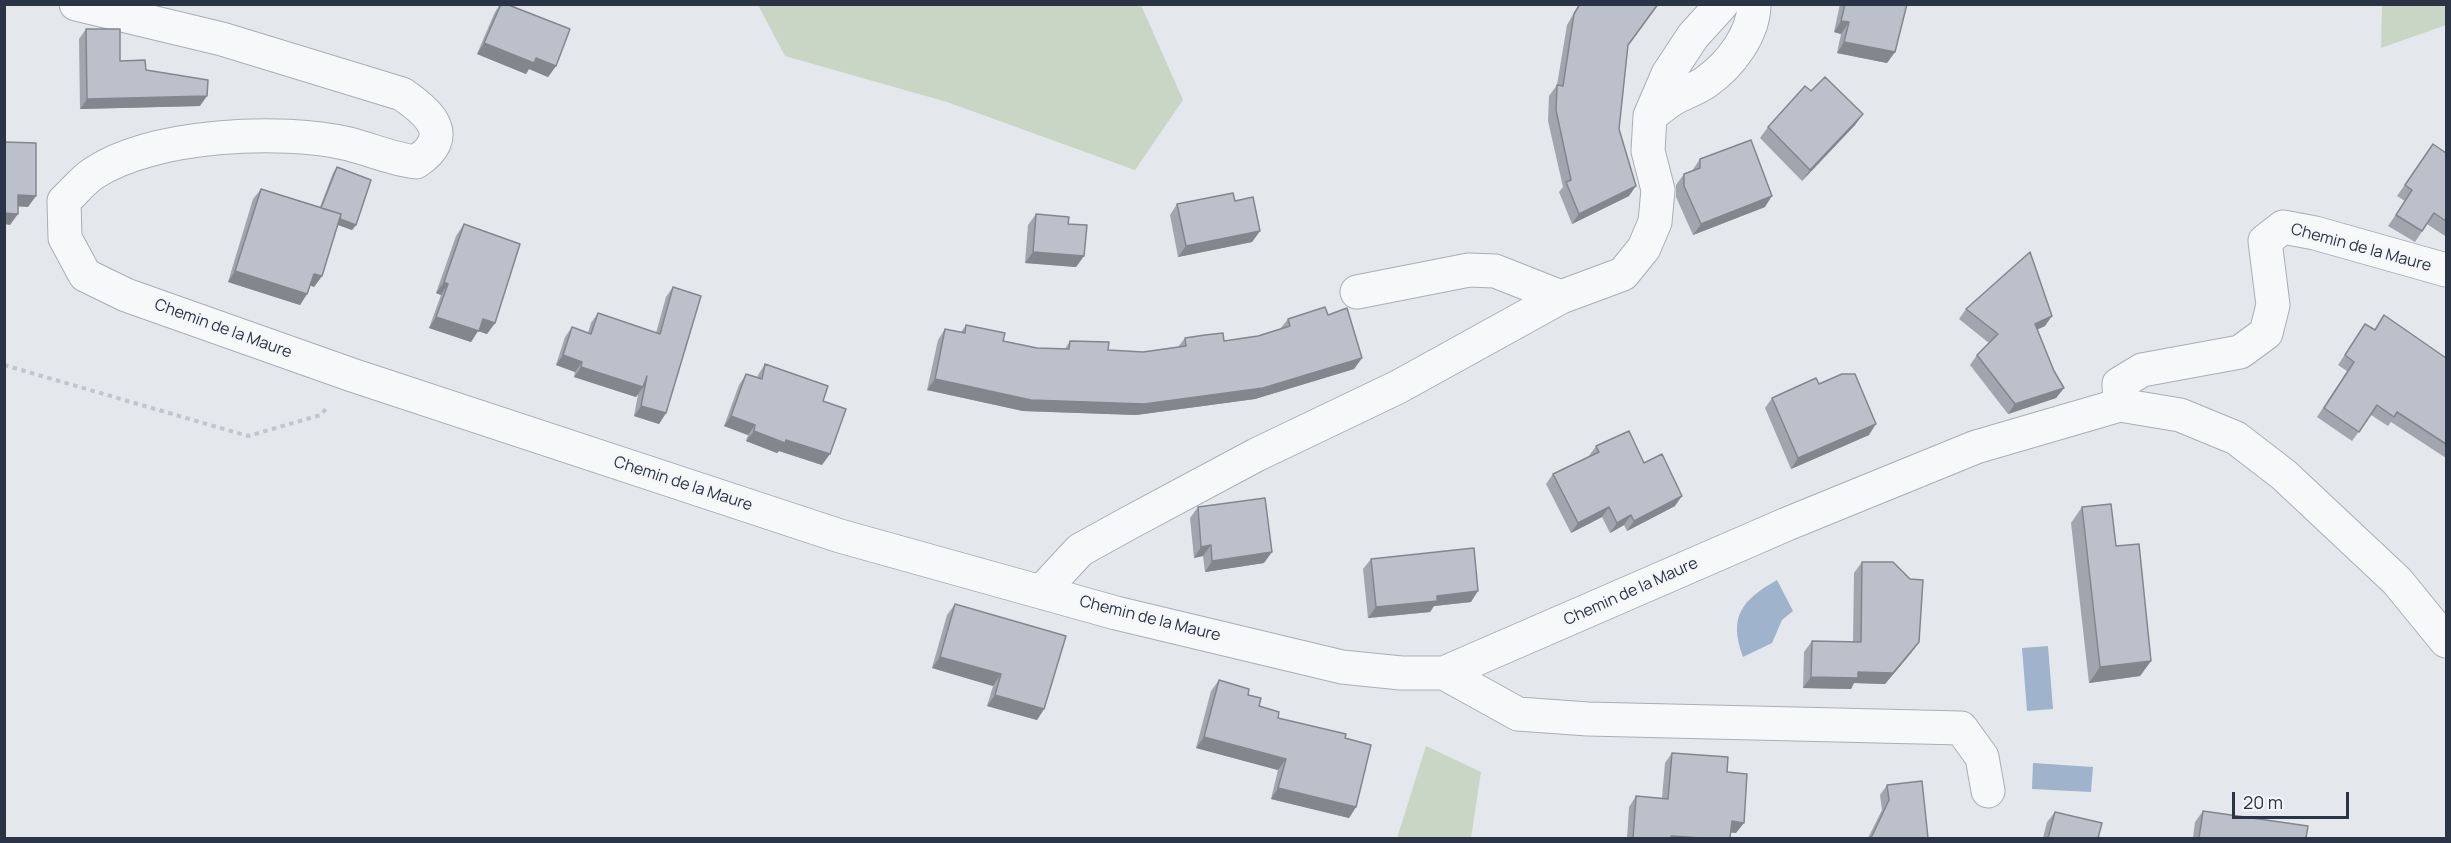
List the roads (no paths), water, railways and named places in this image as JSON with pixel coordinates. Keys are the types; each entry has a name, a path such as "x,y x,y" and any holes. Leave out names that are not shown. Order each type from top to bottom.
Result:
{"street":[{"name":"Chemin de la Maure","path":"76,4 222,39 402,94 425,110 434,122 434,139 430,153 416,162 393,159 349,144 295,137 207,138 141,152 94,173 64,201 65,238 85,275 126,295 352,375 840,536 1116,613 1342,667 1401,673 1444,673 1787,524 1976,447 2120,405 2180,415 2236,438 2284,475 2397,581 2446,641"},
{"path":"1042,591 1080,550 1127,524 1256,455 1398,387 1561,297 1623,274 1644,248 1655,222 1658,190 1648,151 1650,116 1668,74 1693,36 1722,4"},
{"path":"1650,116 1672,99 1705,83 1723,67 1739,47 1754,16 1754,4"},
{"name":"Chemin de la Maure","path":"2120,405 2120,384 2142,370 2240,352 2266,333 2273,305 2265,241 2283,227 2315,233 2446,270"},
{"path":"1357,292 1469,270 1495,271 1561,297"},
{"path":"1444,673 1518,714 1588,719 1961,728 1982,757 1988,791"}],"water":[{"path":"1777,580 1793,611 1782,620 1772,643 1743,657 1737,630 1741,611 1755,595"},
{"path":"2048,646 2053,709 2027,711 2022,648"},
{"path":"2033,763 2093,767 2091,792 2032,789"}]}
